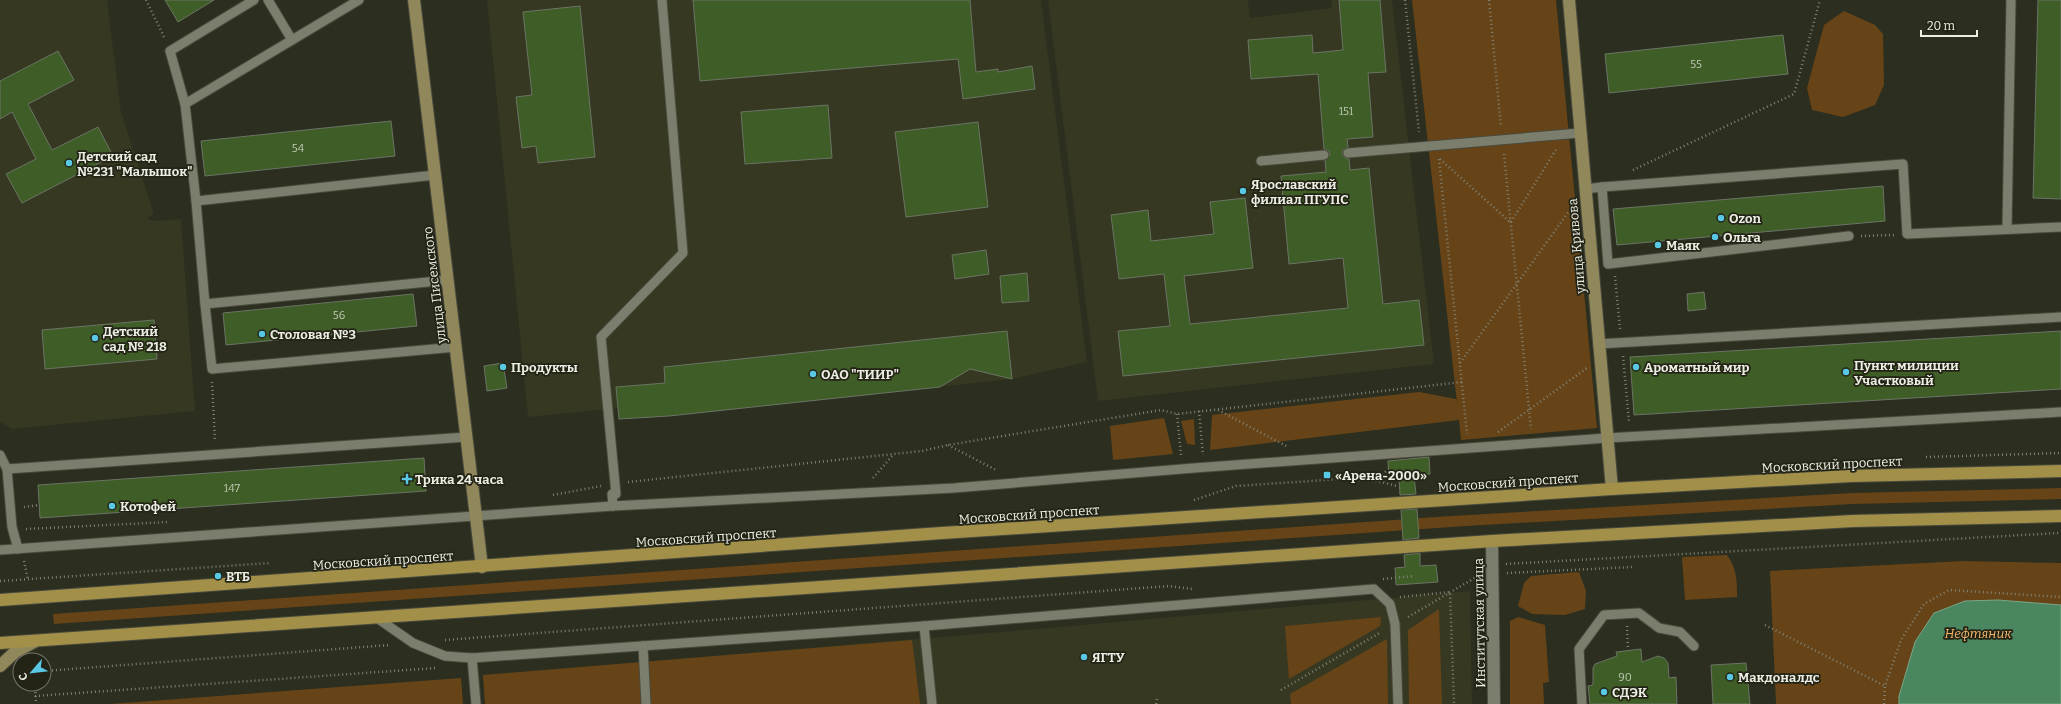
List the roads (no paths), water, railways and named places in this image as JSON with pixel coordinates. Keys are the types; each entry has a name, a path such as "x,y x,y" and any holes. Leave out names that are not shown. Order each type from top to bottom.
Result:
{"main road":[{"name":"Московский проспект","path":"0,600 482,567 958,532 1612,490 1844,477 2061,471"},
{"path":"0,643 34,642 1492,541 1853,521 2061,516"}],"street":[{"name":"улица Писемского","path":"414,0 482,567"},
{"name":"улица Кривова","path":"1569,0 1599,359 1612,490"},
{"name":"Институтская улица","path":"1492,541 1494,704"},
{"path":"0,666 15,652 34,642"}],"lane":[{"path":"254,0 170,51 185,104 212,369 456,347"},
{"path":"268,0 292,40"},
{"path":"185,104 359,0"},
{"path":"613,506 612,494 616,494 601,337 683,253 662,0"},
{"path":"2007,229 2011,0"},
{"path":"1348,153 1580,133"},
{"path":"1261,161 1324,155"},
{"path":"1585,188 1903,164 1907,234 2061,227"},
{"path":"196,201 435,175"},
{"path":"1602,187 1608,264 1849,236"},
{"path":"205,304 448,280"},
{"path":"1598,344 2061,317"},
{"path":"0,550 613,506 1019,483 1204,467 1472,449 1607,438 2061,412"},
{"path":"7,470 467,437"},
{"path":"0,455 7,470 12,527 20,549"},
{"path":"377,618 420,646 445,656 472,658 924,626 1374,589 1390,604 1395,624 1398,704"},
{"path":"1582,704 1579,649 1604,615 1639,613 1659,628 1680,632 1694,646"},
{"path":"924,626 932,704"},
{"path":"643,646 646,704"},
{"path":"472,658 476,704"}],"place":[{"name":"Детский сад №231 \"Малышок\"","path":"69,163"},
{"name":"Ярославский филиал ПГУПС","path":"1243,191"},
{"name":"Ozon","path":"1721,218"},
{"name":"Ольга","path":"1715,237"},
{"name":"Маяк","path":"1658,245"},
{"name":"Столовая №3","path":"262,334"},
{"name":"Детский сад № 218","path":"95,338"},
{"name":"Продукты","path":"503,367"},
{"name":"Ароматный мир","path":"1636,367"},
{"name":"Пункт милиции Участковый","path":"1846,372"},
{"name":"ОАО \"ТИИР\"","path":"813,374"},
{"name":"«Арена-2000»","path":"1327,475"},
{"name":"Трика 24 часа","path":"407,479"},
{"name":"Котофей","path":"112,506"},
{"name":"ВТБ","path":"218,576"},
{"name":"ЯГТУ","path":"1084,657"},
{"name":"Макдоналдс","path":"1730,677"},
{"name":"СДЭК","path":"1604,692"}],"park label":[{"name":"Нефтяник","path":"1978,633"}]}
